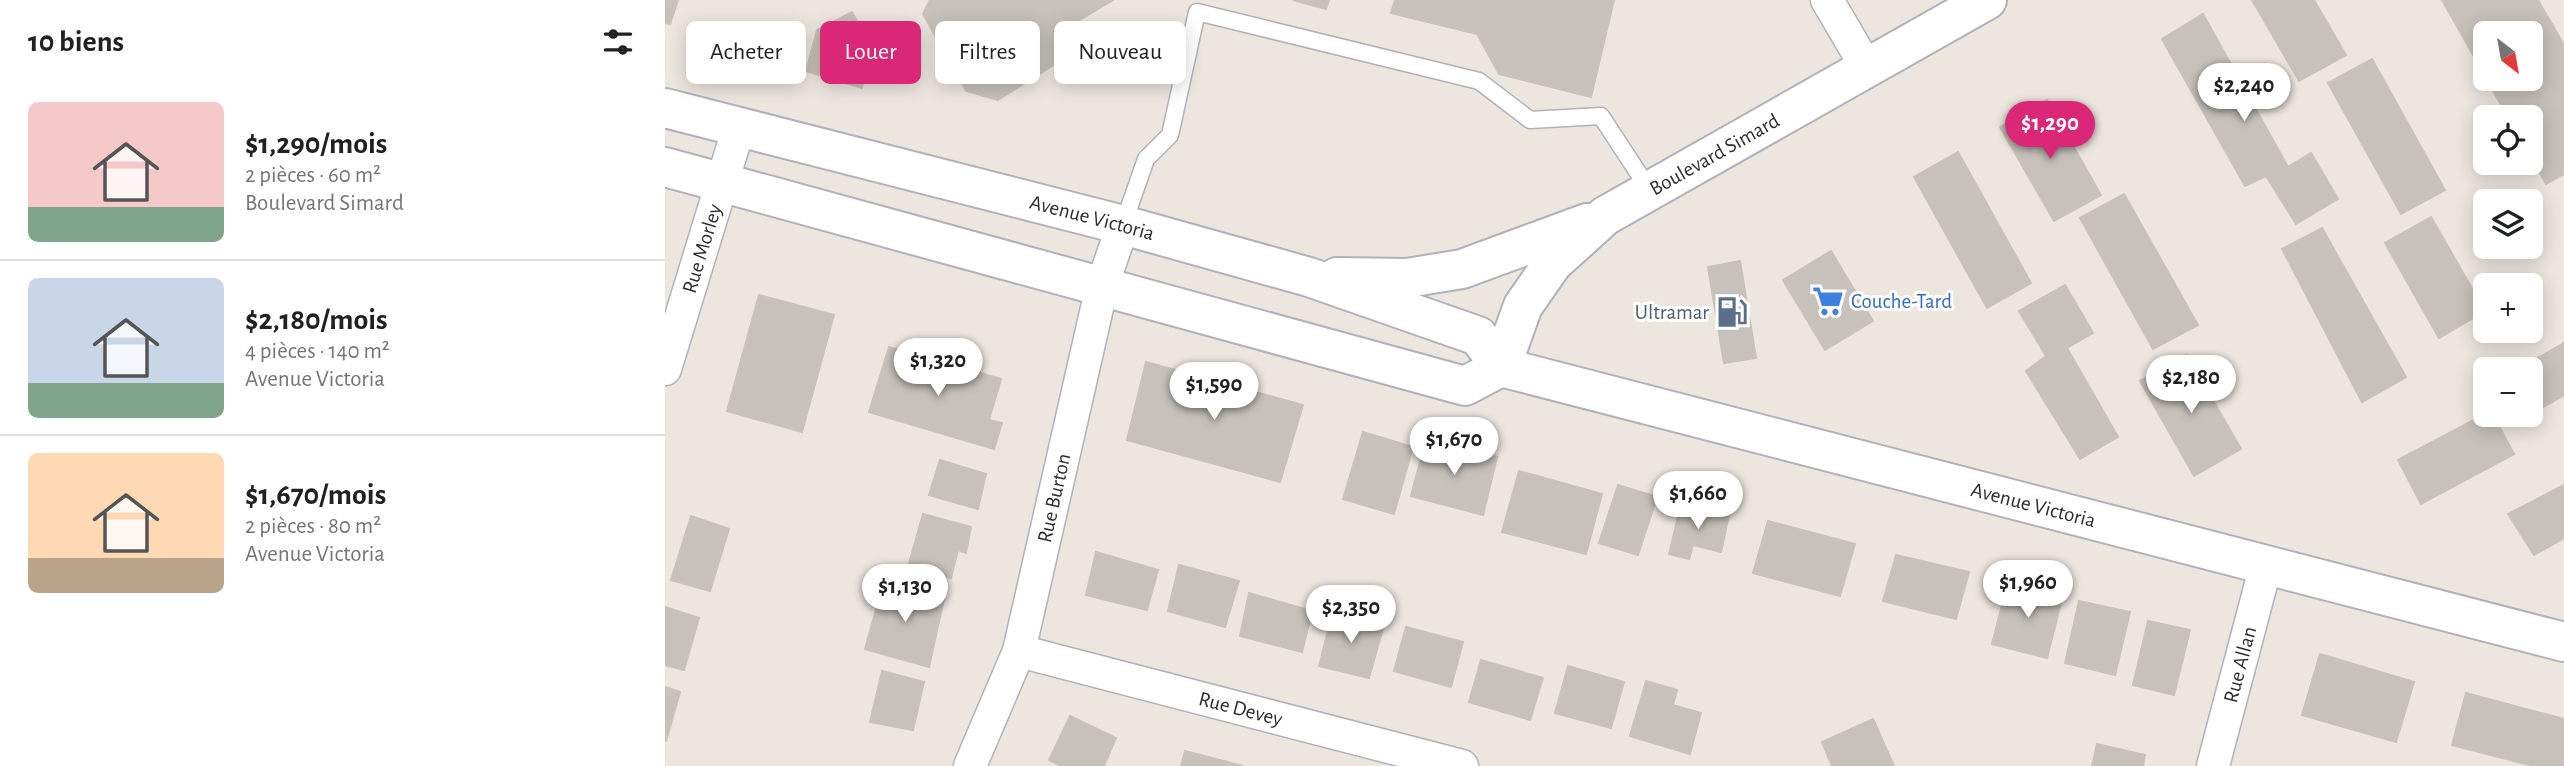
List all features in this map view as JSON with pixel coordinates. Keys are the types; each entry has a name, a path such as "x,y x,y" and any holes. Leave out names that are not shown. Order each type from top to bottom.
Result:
{"main road":[{"name":"Boulevard Simard","path":"1501,367 1523,306 1553,263 1605,216 1987,0"},
{"name":"Avenue Victoria","path":"665,108 1123,225 1309,277 1478,336 1501,367 2564,642"},
{"path":"665,167 1465,386 1501,367"},
{"path":"1309,277 1407,278 1462,269 1605,216"}],"street":[{"path":"1827,0 1867,68"},
{"name":"Rue Morley","path":"665,369 739,127"},
{"name":"Rue Burton","path":"970,766 1019,651 1101,286 1123,225"},
{"name":"Rue Allan","path":"2213,766 2266,565"},
{"name":"Rue Devey","path":"1019,651 1462,766"}],"lane":[{"path":"1123,225 1146,159 1170,135 1197,12 1479,81 1530,120 1601,116 1650,191"}],"building":[{"path":"665,0 678,0 670,24 665,23"},
{"path":"930,0 1113,0 1078,21 1054,21 1054,65 1040,74 1040,21 935,21 935,35 923,14"},
{"path":"1293,0 1329,0 1326,9"},
{"path":"1395,0 1614,0 1591,97 1499,74 1477,34 1391,13"},
{"path":"2252,0 2314,0 2346,55 2299,81"},
{"path":"2442,0 2538,0 2564,45 2564,174 2546,184 2541,175 2543,105 2501,105 2493,91 2543,91 2543,21 2473,21 2473,55"},
{"path":"852,12 857,21 834,21"},
{"path":"2203,14 2288,167 2311,153 2338,199 2296,224 2266,176 2245,186 2162,39"},
{"path":"820,28 820,75 806,71 817,30"},
{"path":"2372,59 2445,190 2401,214 2328,83"},
{"path":"962,84 1023,84 998,100 966,91"},
{"path":"2047,100 2101,195 2054,221 2000,127"},
{"path":"1958,152 2031,283 1987,308 1914,177"},
{"path":"2124,194 2198,325 2153,349 2080,218"},
{"path":"2431,217 2473,290 2473,318 2439,338 2385,243"},
{"path":"2322,228 2406,377 2362,402 2282,249"},
{"name":"Couche-Tard","path":"1831,251 1873,321 1825,350 1783,280"},
{"name":"Ultramar","path":"1740,261 1756,358 1724,363 1708,267"},
{"path":"2065,285 2093,333 2067,348 2118,437 2080,459 2026,371 2046,356 2019,311"},
{"path":"759,295 834,315 802,432 727,411"},
{"path":"2564,343 2564,395 2543,407 2543,357 2539,357"},
{"path":"889,347 1001,379 989,420 1002,423 994,449 869,412"},
{"path":"2187,355 2241,449 2194,476 2140,381"},
{"path":"1146,362 1303,405 1280,482 1127,440"},
{"path":"2473,420 2473,427 2499,427 2514,454 2421,504 2398,460"},
{"path":"1363,432 1413,447 1394,514 1343,499"},
{"path":"1426,439 1497,457 1483,515 1411,496"},
{"path":"940,460 986,474 978,509 929,495"},
{"path":"1519,471 1602,494 1586,554 1502,532"},
{"path":"1618,485 1657,497 1638,555 1599,543"},
{"path":"2564,485 2564,538 2534,555 2508,514"},
{"path":"1681,504 1729,515 1721,552 1693,545 1689,559 1669,554"},
{"path":"923,514 971,527 966,553 958,550 951,578 908,567"},
{"path":"691,516 729,529 710,591 671,580"},
{"path":"1768,521 1855,544 1840,596 1753,573"},
{"path":"1096,552 1158,570 1147,610 1086,595"},
{"path":"1896,555 1969,572 1956,619 1883,601"},
{"path":"1179,565 1239,581 1225,627 1168,611"},
{"path":"884,581 944,599 929,667 865,649"},
{"path":"2008,582 2063,595 2047,658 1992,644"},
{"path":"1249,593 1312,611 1302,652 1240,636"},
{"path":"2079,601 2130,612 2115,675 2065,663"},
{"path":"665,607 699,618 684,670 665,665"},
{"path":"1333,611 1384,625 1369,678 1319,666"},
{"path":"2148,621 2190,630 2174,695 2133,685"},
{"path":"1406,627 1463,642 1451,687 1394,671"},
{"path":"2320,654 2414,682 2396,742 2302,715"},
{"path":"1481,660 1543,678 1530,720 1469,702"},
{"path":"1568,666 1624,682 1611,728 1555,713"},
{"path":"882,671 924,682 913,730 870,722"},
{"path":"1646,681 1677,690 1673,705 1701,713 1690,754 1630,736"},
{"path":"665,687 680,692 666,741 665,741"},
{"path":"2466,693 2564,719 2564,766 2533,766 2452,745"},
{"path":"1070,716 1116,738 1104,766 1061,766 1049,760"},
{"path":"1873,719 1894,766 1832,766 1822,742"},
{"path":"2097,744 2145,755 2143,766 2092,766"},
{"path":"1185,751 1243,766 1181,766"}],"place":[{"name":"Couche-Tard","path":"1828,301"},
{"name":"Ultramar","path":"1732,312"}]}
